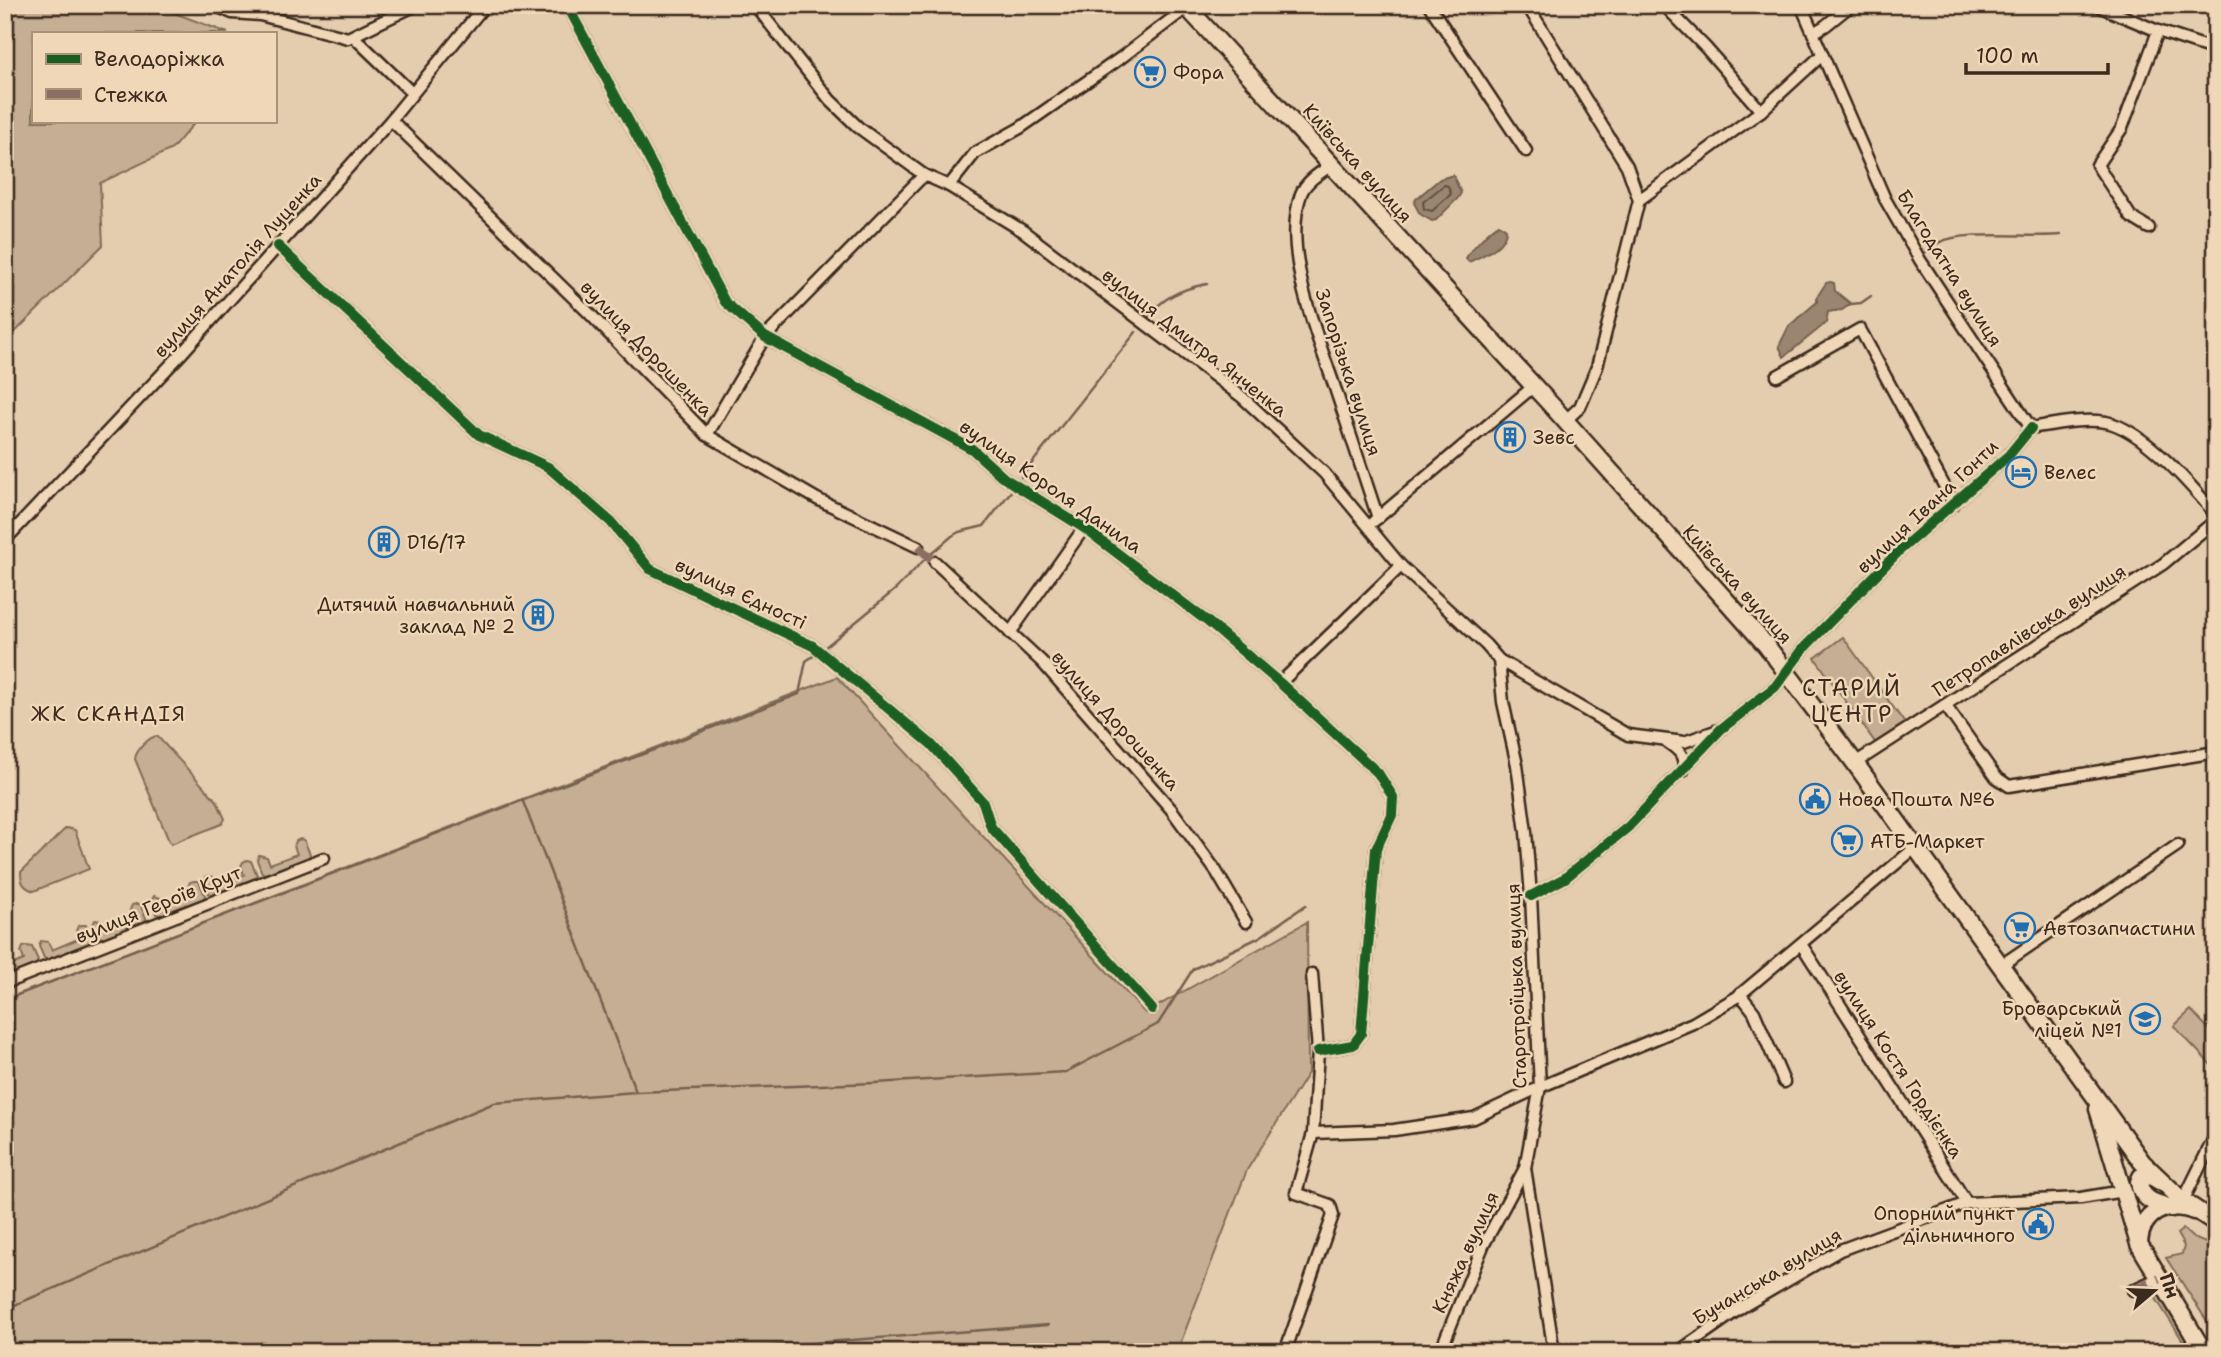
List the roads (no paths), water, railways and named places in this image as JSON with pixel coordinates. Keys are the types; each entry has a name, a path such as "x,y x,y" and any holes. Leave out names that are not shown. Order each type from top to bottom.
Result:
{"main road":[{"name":"Київська вулиця","path":"1187,6 1534,386 1787,671 2094,1097 2178,1205"},
{"path":"2094,1097 2139,1244 2204,1352"},
{"path":"2161,1182 2151,1176 2141,1177 2141,1193 2148,1200 2178,1205 2216,1223"},
{"path":"2139,1244 2140,1229 2147,1218 2158,1211 2178,1205"}],"street":[{"path":"214,5 232,13 260,15 342,38 354,37 416,5"},
{"path":"260,15 267,5"},
{"name":"вулиця Анатолія Луценка","path":"5,540 182,354 391,120 485,5"},
{"name":"вулиця Короля Данила","path":"566,5 725,302 765,337 972,449 1004,478 1084,528 1207,621 1280,683 1378,773 1393,797 1392,815 1376,849 1361,1034 1353,1045 1318,1051"},
{"name":"вулиця Дмитра Янченка","path":"755,5 830,100 858,127 924,175 949,186 1023,231 1242,397 1324,473 1401,566 1499,660 1628,734 1684,742 1721,729"},
{"path":"1430,5 1526,151"},
{"path":"1527,5 1627,166 1639,200 1597,367 1580,407 1565,421"},
{"path":"1664,5 1761,111"},
{"name":"Благодатна вулиця","path":"1801,5 1885,199 1914,252 2031,428"},
{"path":"1813,33 1851,5"},
{"path":"2096,5 2158,31 2216,50"},
{"path":"949,186 975,153 1020,128 1131,51 1187,6"},
{"path":"2149,228 2131,216 2097,165 2122,128 2158,31"},
{"path":"354,37 412,93"},
{"path":"1639,200 1761,111 1822,55"},
{"name":"вулиця Дорошенка","path":"391,120 590,314 707,435 817,499 918,547"},
{"name":"Запорізька вулиця","path":"1331,165 1304,186 1297,214 1297,246 1304,295 1378,518"},
{"path":"707,435 765,337 924,175"},
{"name":"вулиця Єдності","path":"278,246 479,435 548,467 611,522 650,569 813,646 931,744 983,802 990,827 1152,1009"},
{"path":"1777,376 1860,329 1954,504"},
{"path":"1368,526 1534,386"},
{"path":"2031,428 2053,424 2102,422 2129,430 2147,443 2201,497 2216,518"},
{"name":"вулиця Івана Гонти","path":"1721,729 1775,687 1804,648 1891,560 2009,455 2031,428"},
{"name":"Петропавлівська вулиця","path":"1855,763 2163,564 2216,518"},
{"path":"1010,633 1084,528"},
{"name":"вулиця Дорошенка","path":"935,562 1042,662 1171,809 1216,872 1246,922"},
{"path":"1280,683 1401,566"},
{"name":"Старотроїцька вулиця","path":"1499,660 1503,702 1517,765 1531,896 1540,1087 1525,1168 1554,1352"},
{"path":"1945,705 1996,777 2009,786 2216,752"},
{"path":"1531,896 1565,878 1628,827 1721,729"},
{"path":"1664,740 1681,752 1684,758 1682,772"},
{"path":"2000,966 2178,845"},
{"path":"1313,1133 1394,1130 1474,1118 1540,1087 1693,1023 1740,994 1916,847"},
{"name":"вулиця Героїв Крут","path":"5,983 324,858"},
{"name":"вулиця Костя Гордієнка","path":"1801,944 1967,1203"},
{"path":"1285,1352 1333,1215 1329,1205 1296,1193 1313,1133 1318,1051 1312,974"},
{"path":"1740,994 1754,1012 1784,1082"},
{"path":"2178,1205 2216,1134"},
{"name":"Княжа вулиця","path":"1440,1352 1483,1246 1525,1168"},
{"name":"Бучанська вулиця","path":"1678,1352 1694,1347 1742,1307 1840,1250 1967,1203 2081,1198 2123,1191"},
{"path":"2133,1290 2159,1278"}],"water":[{"path":"1453,175 1461,193 1458,198 1436,220 1432,221 1420,214 1414,203 1416,199 1440,179"},
{"path":"1499,224 1506,229 1502,241 1493,250 1469,262 1466,259 1471,251"},
{"path":"1826,283 1834,283 1835,291 1851,304 1842,310 1828,312 1826,323 1784,357 1779,346 1789,326 1817,302 1817,297"}],"waterway":[{"path":"1922,255 1933,246 1951,238 1981,235 2061,235"},
{"path":"1148,317 1174,294 1207,284"},
{"path":"1851,304 1861,303 1871,296"},
{"path":"1021,477 1136,332"},
{"path":"823,649 896,589 952,536 984,526 1012,490"},
{"path":"12,997 799,694 806,661 816,654"},
{"path":"522,799 636,1092"},
{"path":"5,1309 494,1103 636,1092 875,1083 1066,1072 1158,1024 1193,969 1260,937 1306,905"},
{"path":"697,1352 1048,1325"}],"place":[{"name":"Фора","path":"1150,72"},
{"name":"Зевс","path":"1510,437"},
{"name":"Велес","path":"2021,472"},
{"name":"D16/17","path":"384,542"},
{"name":"Дитячий навчальний заклад № 2","path":"538,615"},
{"name":"Нова Пошта №6","path":"1815,799"},
{"name":"АТБ-Маркет","path":"1847,841"},
{"name":"Автозапчастини","path":"2020,928"},
{"name":"Броварський ліцей №1","path":"2145,1019"},
{"name":"Опорний пункт дільничного","path":"2038,1224"}],"district":[{"name":"СТАРИЙ ЦЕНТР","path":"1852,701"},
{"name":"ЖК СКАНДІЯ","path":"109,714"}]}
